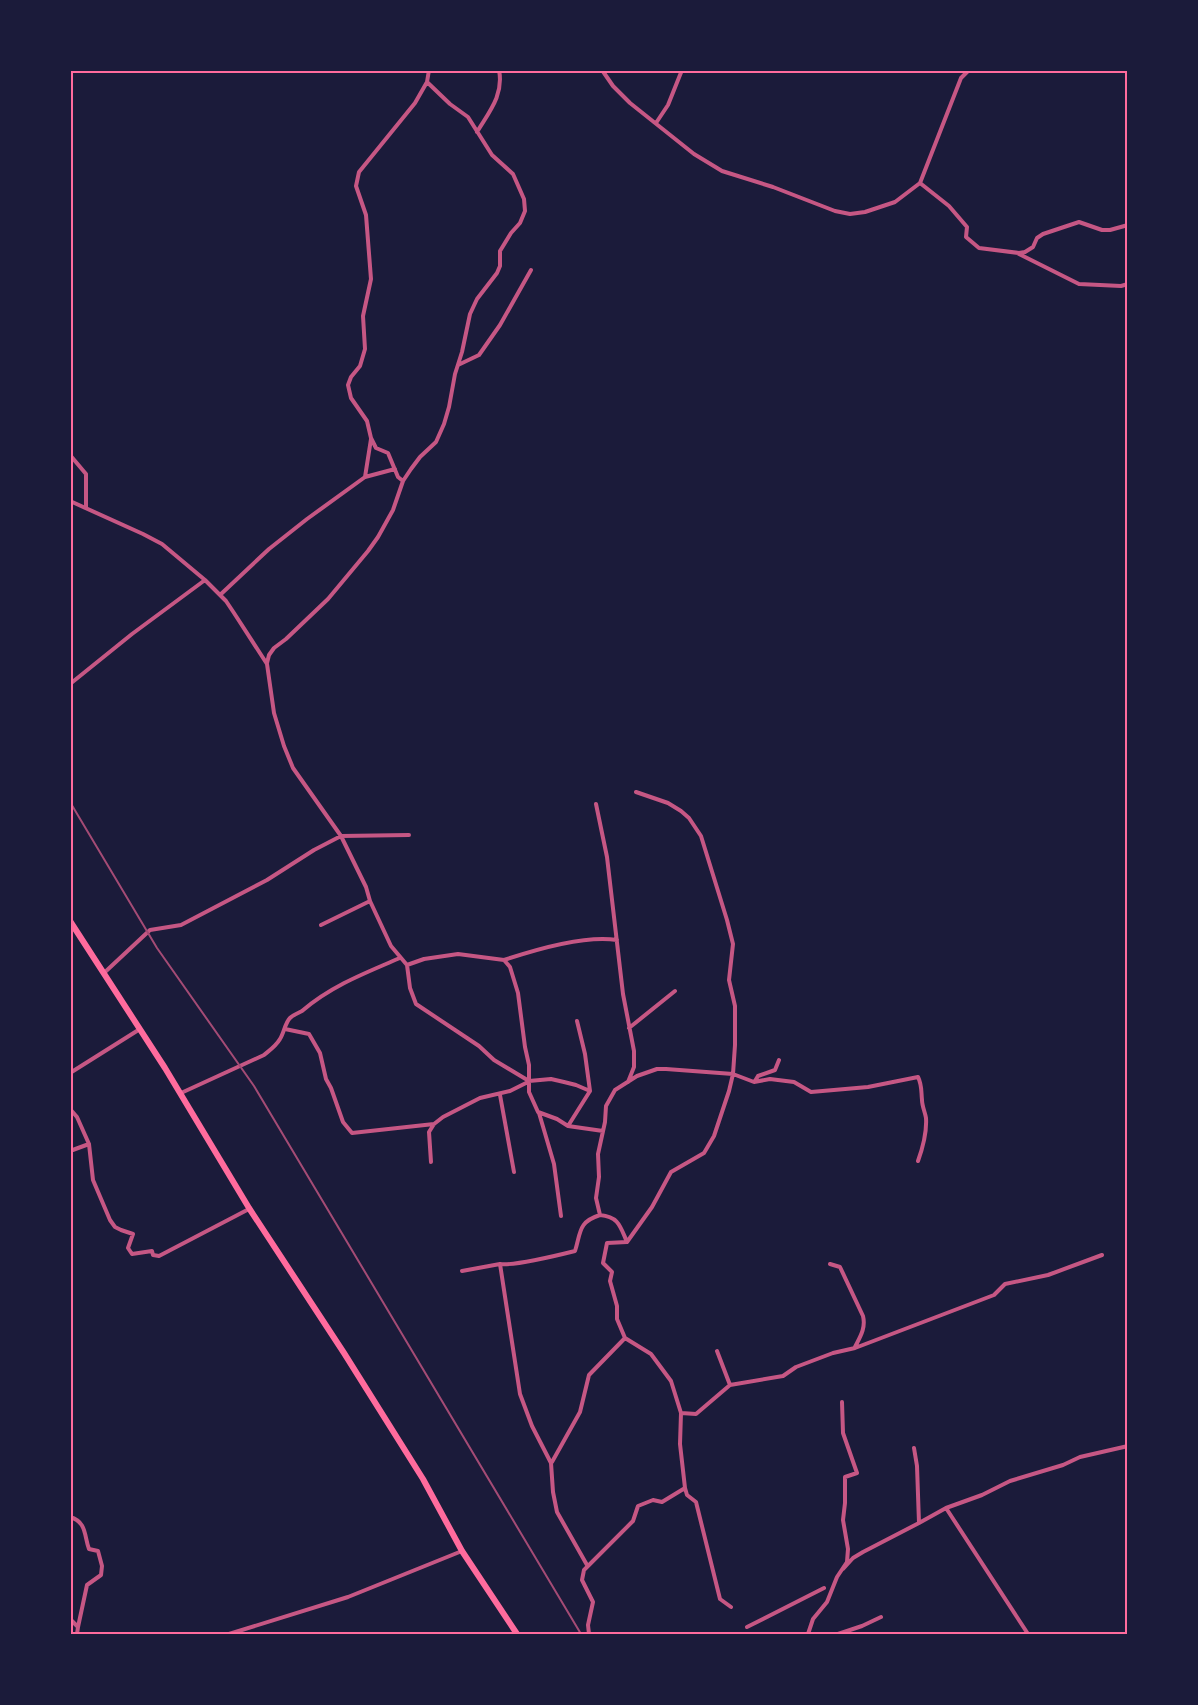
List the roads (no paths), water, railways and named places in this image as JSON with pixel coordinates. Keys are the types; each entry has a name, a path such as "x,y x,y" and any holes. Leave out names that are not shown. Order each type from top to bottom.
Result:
{"main road":[{"path":"70,921 180,1093 249,1208 423,1479 462,1551 517,1635"}],"street":[{"path":"403,482 398,477 387,453 376,448 367,421 351,398 348,386 351,377 360,366 365,349 363,316 371,279 366,215 356,186 360,172 415,103 427,82 429,70"},
{"path":"477,132 496,100 501,83 499,70"},
{"path":"602,70 613,86 630,103 694,154 722,171 773,187 835,211 850,214 865,212 895,202 920,183 961,78 969,70"},
{"path":"656,123 668,105 682,70"},
{"path":"427,82 468,117 492,155 513,174 524,199 525,211 520,223 500,251 500,266 497,273 473,306 449,407 436,442 420,457 403,482 393,510 368,551 328,599 274,648 267,664 274,713 293,768 341,836 391,946 407,965 410,988 416,1004 479,1046 494,1060 529,1081"},
{"path":"920,183 955,213 967,227 966,237 979,248 1019,253 1033,247 1036,238 1043,234 1079,222 1102,230 1128,225"},
{"path":"1019,253 1079,284 1121,286 1128,284"},
{"path":"457,366 479,355 500,325 531,270"},
{"path":"365,477 371,438"},
{"path":"70,455 86,474 86,508"},
{"path":"220,595 276,543 365,477 395,469"},
{"path":"70,501 162,544 220,595 267,664"},
{"path":"70,684 205,580"},
{"path":"627,1242 652,1207 671,1173 704,1153 714,1136 724,1110 733,1074 735,1015 729,980 733,944 700,836 689,818 681,811 668,803 636,792"},
{"path":"596,804 608,857 623,994 634,1051 634,1067 627,1083"},
{"path":"104,973 150,930 182,925 267,880 341,836 409,835"},
{"path":"321,925 370,901"},
{"path":"407,965 424,959 458,954 504,960 531,951 567,944 616,940"},
{"path":"180,1093 264,1055 281,1039 289,1018 328,990 400,958"},
{"path":"504,960 510,967 518,993 529,1065 529,1092 554,1164 561,1216"},
{"path":"629,1028 675,991"},
{"path":"568,1126 590,1091 585,1054 577,1021"},
{"path":"70,1073 140,1029"},
{"path":"285,1029 309,1034 320,1053 326,1079 343,1122 352,1133 434,1124"},
{"path":"754,1082 758,1076 775,1070 779,1060"},
{"path":"600,1215 596,1198 599,1177 598,1154 606,1106 615,1090 637,1076 657,1069 733,1074 754,1082 770,1079 794,1082 811,1092 868,1087 918,1077 922,1086 926,1132 918,1161"},
{"path":"431,1162 429,1132 434,1124 480,1098 500,1095 529,1081 564,1082 590,1091"},
{"path":"500,1095 514,1172"},
{"path":"70,1109 77,1117 89,1144 93,1180 110,1221 115,1227 133,1234 128,1248 132,1254 152,1251 153,1256 159,1256 249,1208"},
{"path":"538,1113 557,1119 568,1126 603,1131"},
{"path":"70,1151 89,1144"},
{"path":"462,1271 575,1251 583,1225 589,1218 600,1215 611,1216 615,1220 627,1242"},
{"path":"627,1242 607,1243 603,1263 612,1272 610,1281 617,1306 617,1319 625,1338 651,1354 671,1381 681,1413 680,1444 685,1488 687,1495 696,1502 720,1599 731,1607"},
{"path":"681,1413 696,1414 730,1385 783,1376 796,1367 833,1353 855,1348 994,1295 1005,1284 1048,1275 1102,1255"},
{"path":"500,1264 520,1394 532,1426 551,1463 557,1512 587,1565"},
{"path":"830,1264 840,1267 864,1316 863,1331 855,1348"},
{"path":"551,1463 580,1412 589,1375 625,1338"},
{"path":"717,1351 730,1385"},
{"path":"842,1402 843,1432 857,1473 845,1477 843,1520 848,1549 847,1562 843,1569"},
{"path":"808,1635 810,1624 827,1602 837,1577 853,1558 862,1552 946,1508 982,1495 1010,1481 1063,1465 1080,1457 1128,1446"},
{"path":"914,1448 919,1523"},
{"path":"589,1635 588,1625 593,1602 582,1580 587,1565 633,1521 638,1506 653,1500 662,1502 685,1488"},
{"path":"946,1508 1028,1635"},
{"path":"70,1517 78,1520 82,1525 87,1534 89,1549 98,1551 102,1566 101,1575 87,1585 78,1635"},
{"path":"228,1635 348,1597 462,1551"},
{"path":"747,1627 824,1588"},
{"path":"838,1635 882,1617"},
{"path":"70,1619 78,1627"}],"railway":[{"path":"70,802 157,948 254,1086 581,1634"}]}
